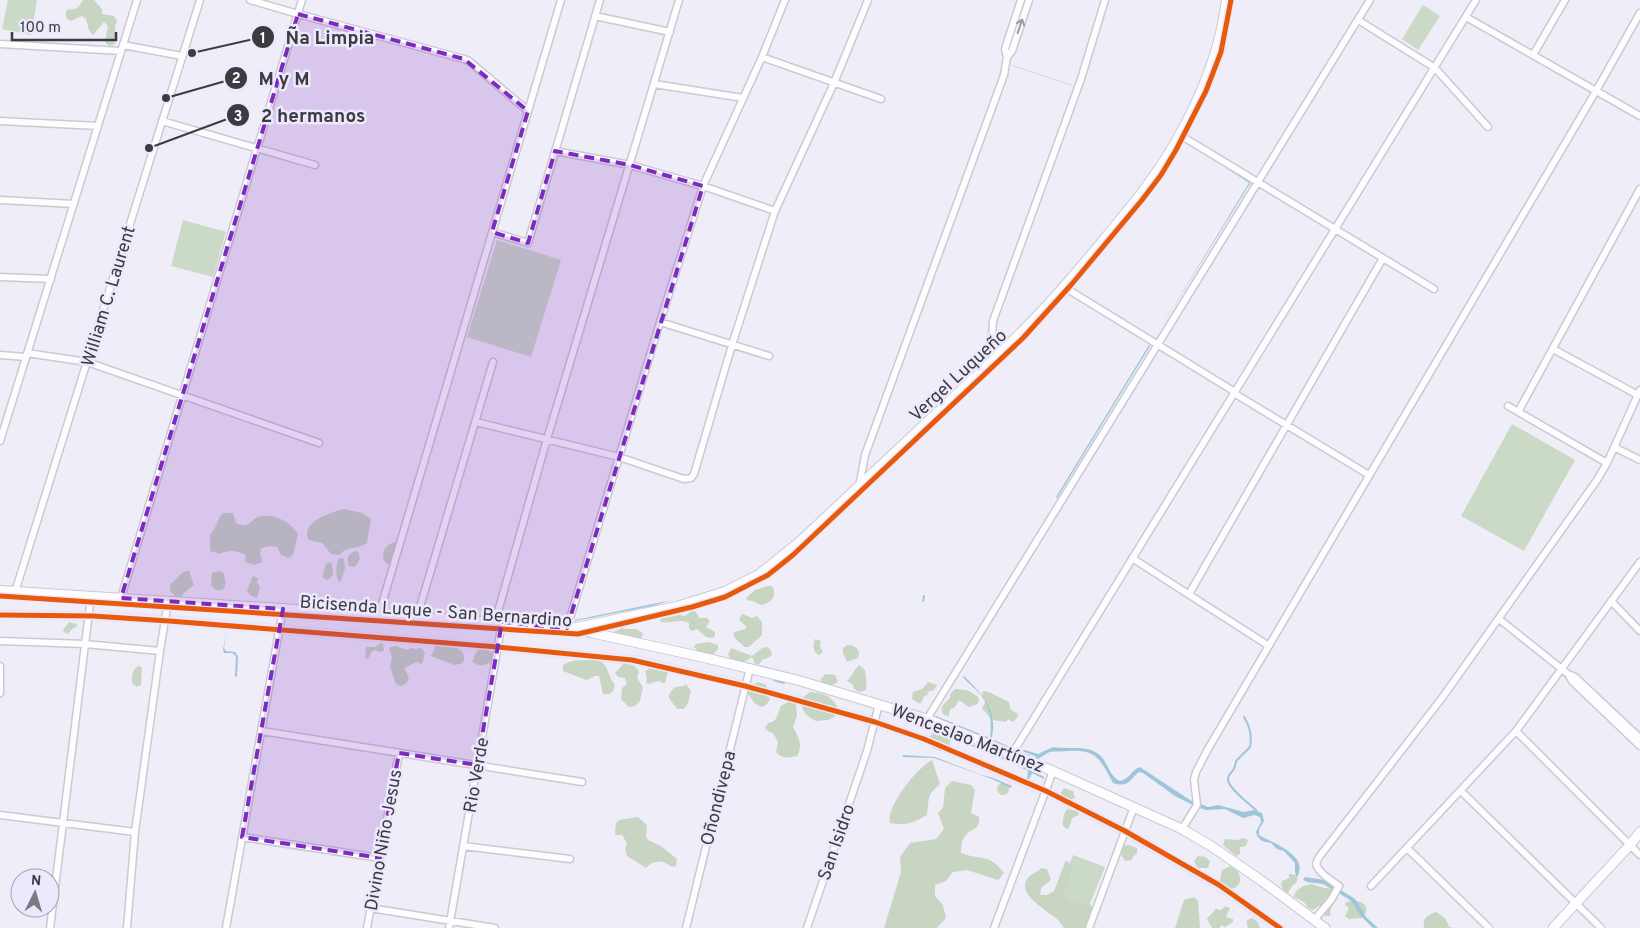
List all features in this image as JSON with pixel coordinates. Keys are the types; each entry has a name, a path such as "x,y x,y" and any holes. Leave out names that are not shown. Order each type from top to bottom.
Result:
{"main road":[{"name":"Vergel Luqueño","path":"284,609 572,628 693,603 742,585 772,566 800,544 998,356 1064,287 1146,189 1180,135 1203,88 1215,58 1223,28 1227,0"},
{"path":"0,591 284,609"},
{"name":"Wenceslao Martínez","path":"572,628 750,668 879,704 927,720 1012,754 1182,830 1211,846 1325,928"},
{"path":"1553,928 1640,832"}],"street":[{"path":"0,441 137,0"},
{"name":"William C. Laurent","path":"15,592 200,0"},
{"path":"250,0 464,59 528,111"},
{"path":"121,598 302,0"},
{"path":"379,614 561,0"},
{"path":"492,232 528,243 600,0"},
{"name":"Rio Verde","path":"450,925 499,622 547,439 679,0"},
{"path":"572,628 619,457 703,186 762,57 785,0"},
{"path":"476,422 619,457 684,479 691,478 694,474 732,345 775,211 834,82 868,0"},
{"path":"858,487 865,455 1004,75 1007,57 1005,49 1022,0"},
{"path":"1007,57 1012,51 1029,0"},
{"path":"998,356 992,340 993,321 1081,79 1105,0"},
{"path":"927,720 1370,0"},
{"path":"1012,754 1476,0"},
{"path":"1533,55 1565,0"},
{"path":"1182,830 1197,805 1194,780 1196,772 1640,13"},
{"path":"595,16 670,32"},
{"path":"1466,17 1640,116"},
{"path":"1358,20 1435,68 1488,127"},
{"path":"0,44 122,48 182,56"},
{"path":"762,57 881,99"},
{"path":"654,84 743,98"},
{"path":"0,121 98,126"},
{"path":"162,121 315,165"},
{"path":"1180,135 1434,289"},
{"path":"555,151 630,164 703,186 775,211"},
{"path":"1518,412 1640,189"},
{"path":"0,200 74,204"},
{"path":"1189,594 1383,258"},
{"path":"0,277 50,279"},
{"path":"1064,287 1369,475"},
{"path":"660,322 769,356"},
{"path":"1314,920 1331,900 1339,886 1319,870 1316,864 1318,858 1437,706 1607,464 1639,392 1553,349"},
{"path":"0,355 27,355 87,362 319,443"},
{"path":"417,617 493,362"},
{"path":"1508,406 1607,464"},
{"path":"1614,447 1640,460"},
{"path":"1132,558 1269,646"},
{"path":"1372,886 1516,731 1640,562"},
{"path":"50,928 91,596"},
{"path":"127,928 135,832 168,601"},
{"path":"1611,601 1640,631"},
{"path":"226,928 284,609"},
{"path":"1499,619 1562,668 1572,682 1640,746"},
{"path":"0,641 85,644 160,651"},
{"path":"0,666 0,693"},
{"name":"Oñondivepa","path":"686,928 750,668"},
{"path":"1568,674 1575,677 1640,738"},
{"name":"San Isidro","path":"807,928 865,757 879,704"},
{"path":"262,731 582,782"},
{"path":"1516,731 1640,855"},
{"name":"Divino Niño Jesus","path":"367,928 399,753"},
{"path":"994,928 1053,772"},
{"path":"1461,791 1601,928"},
{"path":"1089,928 1134,808"},
{"path":"0,815 135,832"},
{"path":"242,837 380,858"},
{"path":"463,846 570,859"},
{"path":"1407,848 1489,928"},
{"path":"370,908 450,925 495,928"}],"highlighted area":[{"path":"298,14 464,59 528,111 492,232 528,243 555,151 630,165 703,186 567,628 502,622 477,765 399,753 380,858 242,837 283,609 121,598"}],"shaded area":[{"path":"0,609 138,612 636,655 737,678 873,716 928,735 1055,790 1135,831 1231,887 1287,928 1268,928 1225,896 1129,840 1051,800 925,745 865,724 735,688 636,666 505,653 136,623 0,619"}],"green space":[{"path":"8,0 37,0 31,35 2,29"},
{"path":"83,0 94,0 102,9 102,14 114,16 117,21 115,44 110,46 105,43 108,26 104,22 93,35 89,30 86,19 82,16 71,21 66,18 68,9 77,8"},
{"path":"1232,0 1224,43 1212,79 1182,141 1162,175 1072,286 1023,338 794,556 769,575 725,598 692,608 578,635 0,597 0,595 579,633 615,624 768,574 793,555 1022,337 1176,149"},
{"path":"1423,5 1440,16 1418,50 1402,39"},
{"path":"1013,66 1072,85 1072,86"},
{"path":"183,220 226,232 213,277 171,266"},
{"path":"497,240 561,260 531,357 467,337"},
{"path":"1512,424 1575,460 1524,551 1461,516"},
{"path":"344,509 362,513 371,519 367,543 346,550 339,555 331,554 322,543 309,540 307,534 309,528 318,519"},
{"path":"223,513 233,513 236,523 241,525 248,524 261,516 272,516 287,523 298,534 293,555 288,558 281,555 277,547 261,548 260,555 263,562 254,565 245,562 246,555 239,552 230,551 220,554 210,551 210,535"},
{"path":"394,542 399,543 400,559 393,564 387,564 383,559 384,551 388,545"},
{"path":"355,551 358,552 360,558 354,567 349,566 348,557"},
{"path":"338,559 344,559 345,568 339,582 336,568"},
{"path":"332,563 333,575 327,580 322,577 326,564"},
{"path":"189,571 194,585 181,598 175,596 170,591 170,585 183,572"},
{"path":"219,571 224,573 225,584 222,590 216,590 211,585 212,573"},
{"path":"253,576 258,578 257,583 260,587 257,598 250,595 247,591"},
{"path":"772,586 774,589 774,596 768,603 761,605 747,600 746,598 755,590"},
{"path":"692,611 696,612 699,618 707,618 710,621 706,627 715,632 715,636 712,638 706,637 697,629 692,631 689,628 689,623 678,621 661,622 660,619 679,615 685,616"},
{"path":"742,614 752,618 757,616 762,622 762,635 749,647 744,647 735,639 734,635 734,632 746,629 746,626 739,620"},
{"path":"69,622 78,626 68,634 63,630"},
{"path":"622,628 635,629 642,632 643,635 640,639 610,634"},
{"path":"815,639 821,641 820,647 823,652 819,655 814,650"},
{"path":"709,642 718,645 718,649 712,655 699,652 694,647 696,644"},
{"path":"381,643 383,644 384,651 379,652 376,650 371,652 368,659 365,658 366,647 375,647"},
{"path":"444,644 459,649 462,652 464,655 463,663 455,665 431,656 436,645"},
{"path":"847,645 857,648 859,652 858,658 847,662 843,648"},
{"path":"396,646 407,650 421,648 425,653 422,664 417,662 404,668 408,680 401,686 396,684 390,667 392,657 389,649"},
{"path":"481,647 489,649 493,655 492,661 484,665 472,662 476,652"},
{"path":"767,647 771,650 772,655 763,659 759,664 755,664 752,657 744,662 731,659 728,655 731,648 752,656 762,648"},
{"path":"594,659 606,667 615,685 613,691 609,694 603,694 599,676 586,680 563,671 563,665 567,663"},
{"path":"624,663 634,666 639,671 637,678 643,687 640,701 635,706 629,707 621,699 622,688 627,684 625,678 618,677 615,673"},
{"path":"655,665 663,667 668,671 665,683 660,681 650,684 646,683 645,671"},
{"path":"859,665 865,670 866,690 859,692 847,681"},
{"path":"138,666 142,667 141,685 137,687 132,683 132,678 133,671"},
{"path":"825,674 835,675 838,682 828,687 822,683 821,679"},
{"path":"758,682 766,685 770,699 762,707 754,703 748,693 752,685"},
{"path":"928,682 937,685 934,690 927,692 928,695 924,696 921,703 912,699 913,692 922,689"},
{"path":"686,684 691,691 688,703 684,709 677,709 669,698 669,694 675,687"},
{"path":"955,689 967,690 978,697 979,701 977,704 969,707 959,700 954,708 950,709 949,716 944,715 942,707"},
{"path":"983,691 1009,702 1010,709 1018,714 1017,718 1013,722 1008,719 1006,722 992,720 982,708 986,701 982,697"},
{"path":"810,692 823,694 832,700 837,707 834,717 828,720 816,721 807,715 802,706 802,698"},
{"path":"788,702 793,702 796,705 797,715 793,727 800,745 797,756 783,757 776,752 778,742 773,733 765,728 768,723 774,721 781,706"},
{"path":"933,732 943,733 949,737 951,739 949,746 940,751 933,748 929,738"},
{"path":"932,760 940,784 930,795 927,815 909,823 890,823 893,807 904,788"},
{"path":"952,781 971,785 975,790 971,813 979,817 978,826 966,835 963,840 961,853 989,860 1004,873 998,880 967,870 953,872 946,881 935,885 935,896 943,905 946,918 937,928 884,928 901,872 900,857 910,843 936,839 944,829 938,813 943,808 945,788"},
{"path":"1001,783 1005,783 1009,789 1005,795 1001,795 997,791 997,787"},
{"path":"1064,788 1073,791 1075,798 1066,801 1061,797 1061,792"},
{"path":"1067,809 1077,811 1079,815 1072,818 1067,829 1063,824"},
{"path":"638,817 647,825 646,836 648,840 661,846 677,859 676,866 672,867 665,863 655,862 646,868 627,856 625,850 627,843 622,835 615,835 616,823 619,820"},
{"path":"1243,838 1248,840 1246,846 1240,847 1240,854 1236,856 1223,845 1225,839 1238,840"},
{"path":"1128,845 1137,848 1137,853 1132,860 1125,861 1120,852 1123,846"},
{"path":"1073,855 1105,867 1087,911 1056,898"},
{"path":"1198,856 1205,857 1210,861 1208,868 1198,868 1194,861"},
{"path":"1066,860 1072,866 1071,875 1064,894 1067,900 1091,905 1095,915 1091,928 1064,928 1057,919 1030,898 1025,887 1027,879 1041,868 1047,869 1051,880 1041,888 1040,895 1047,895 1054,891"},
{"path":"1230,866 1238,873 1240,882 1234,888 1221,888 1219,885 1222,870"},
{"path":"1289,874 1297,875 1297,882 1288,893 1283,890 1281,884 1282,881 1289,878"},
{"path":"1311,884 1333,889 1338,898 1331,908 1330,916 1325,916 1320,905 1313,910 1308,908 1304,902 1294,897 1298,889"},
{"path":"1194,897 1198,901 1200,928 1175,928 1184,900"},
{"path":"1357,901 1365,906 1366,912 1362,918 1349,919 1345,916 1349,908 1345,905 1346,902"},
{"path":"1225,906 1230,908 1226,917 1233,919 1233,922 1225,927 1221,925 1220,928 1212,928 1207,919 1215,909 1221,910"},
{"path":"1436,912 1444,918 1449,927 1455,928 1424,928 1426,917"},
{"path":"1252,918 1258,922 1260,928 1249,928 1247,926 1247,920"}],"water":[{"path":"1219,163 1251,182 1155,337 1249,183"},
{"path":"1150,346 1057,498 1056,497"},
{"path":"672,600 652,606 575,621 575,620"},
{"path":"227,628 224,648 226,651 235,652 238,656 237,676 235,677 236,656 232,653 224,653 223,650"},
{"path":"964,676 983,697 990,709 993,725 992,739 1009,748 935,717 990,738 991,721 987,705 981,695"},
{"path":"923,726 1006,758 1006,760"},
{"path":"1053,747 1081,748 1094,751 1104,760 1112,775 1120,781 1140,767 1193,802 1193,805 1175,796 1143,773 1139,772 1126,784 1113,783 1101,762 1096,757 1085,752 1052,752 1038,759 1022,751 1025,750 1038,754"},
{"path":"903,755 935,757 1012,786 1011,788 934,758 903,757"},
{"path":"1011,761 1032,769 1044,777 1044,779 1032,773 1029,780 1027,779 1028,771"},
{"path":"1201,804 1208,807 1218,805 1244,812 1254,810 1262,813 1264,821 1259,829 1259,835 1294,856 1300,869 1297,877 1295,863 1284,851 1277,849 1271,843 1263,841 1258,837 1256,832 1261,822 1260,817 1254,815 1243,818 1225,809 1206,810 1200,808"},
{"path":"1305,877 1325,880 1355,899 1366,917 1378,928 1373,928 1347,898 1323,884 1303,880"}],"waterway":[{"path":"923,601 924,596"},
{"path":"541,618 564,620"},
{"path":"774,680 784,683"},
{"path":"1244,717 1250,731 1250,747 1236,761 1228,782 1257,811"}],"cycle path":[{"name":"Bicisenda Luque - San Bernardino","path":"0,596 578,634 692,607 725,597 768,575 793,555 1023,338 1071,285 1142,200 1161,175 1176,150 1206,91 1221,52 1231,0"},
{"path":"0,615 93,616 498,647 632,660 745,686 875,722 924,739 1046,791 1125,831 1219,885 1280,928"}],"place":[{"name":"Ña Limpia","path":"192,53"},
{"name":"M y M","path":"166,98"},
{"name":"2 hermanos","path":"149,148"}]}
